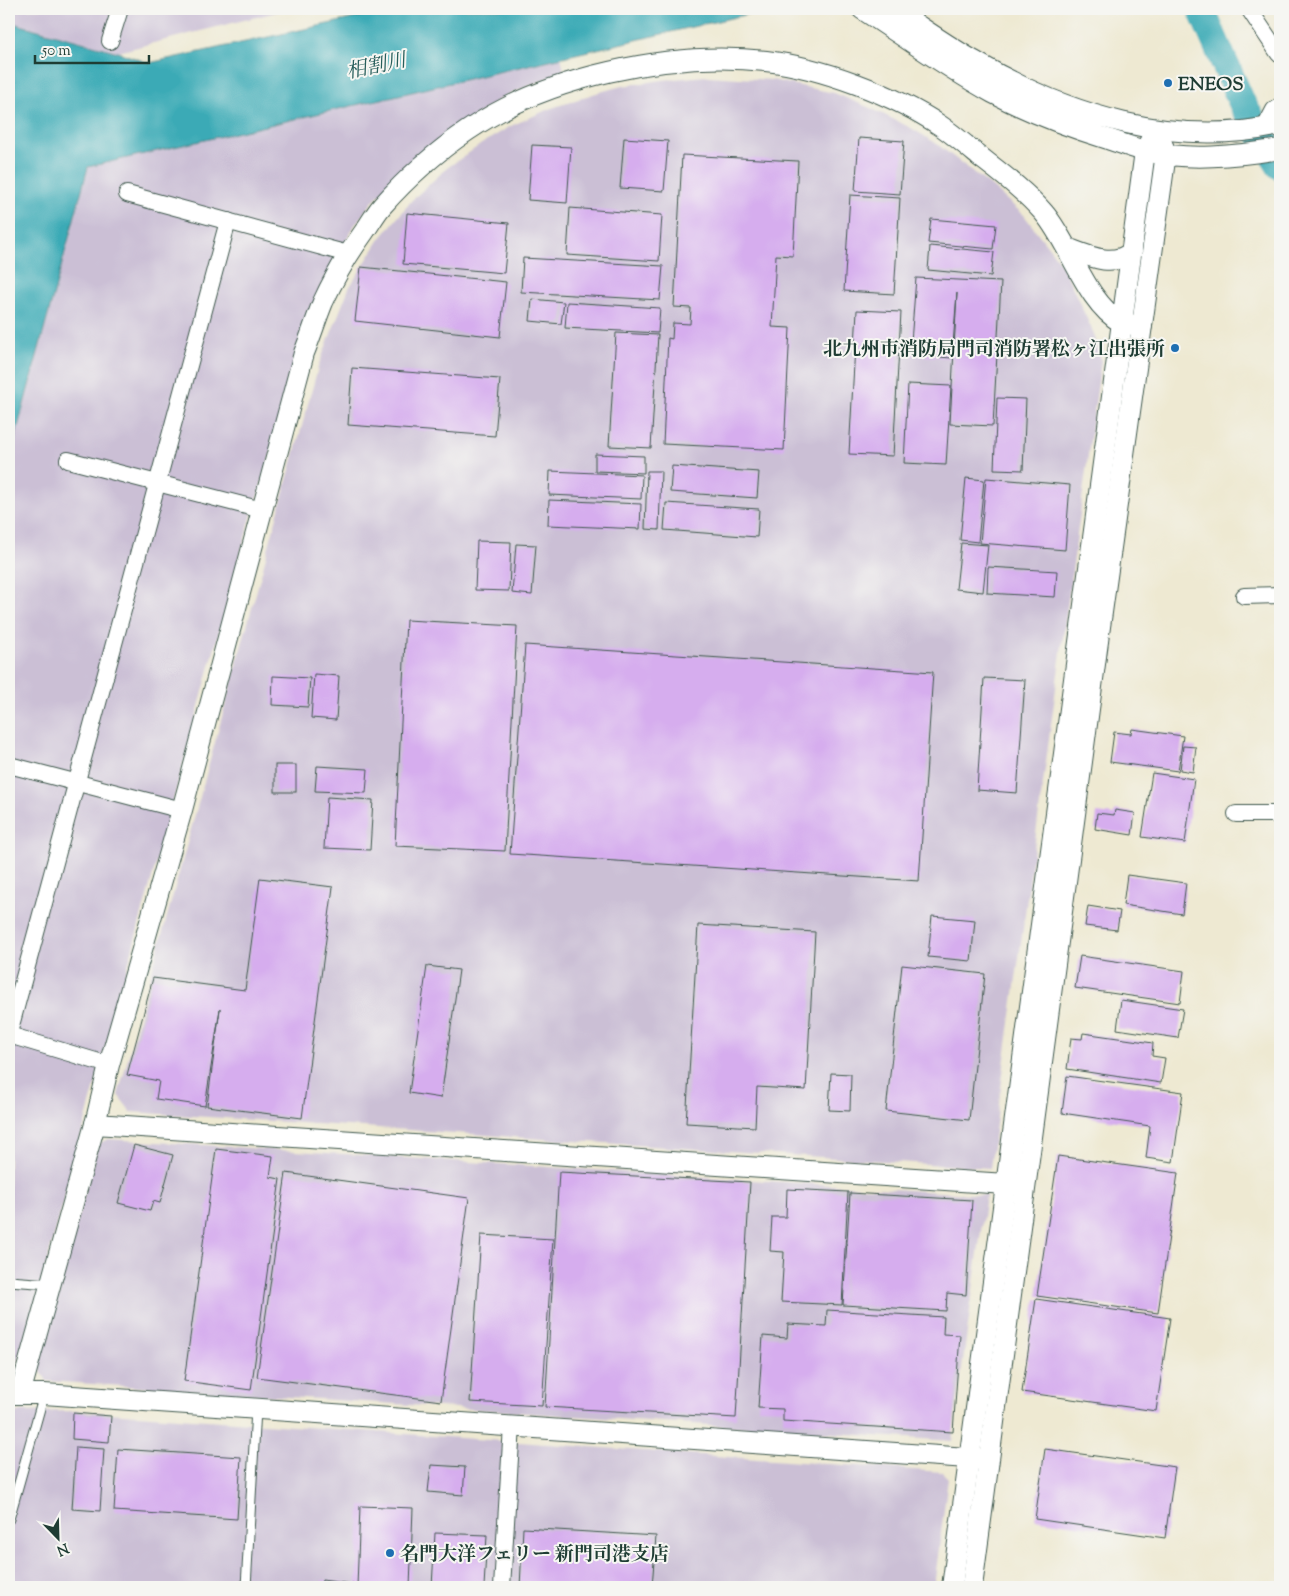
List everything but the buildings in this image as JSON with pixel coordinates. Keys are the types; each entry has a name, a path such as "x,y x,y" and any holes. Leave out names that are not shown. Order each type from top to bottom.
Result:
{"street":[{"path":"110,41 120,9"},
{"path":"862,9 951,68 994,93 1036,114 1077,129 1145,151 1166,154 1207,156 1244,154 1280,149"},
{"path":"893,9 975,62 1014,83 1054,101 1090,113 1156,130 1226,133 1272,127 1274,110 1280,106"},
{"path":"1249,9 1280,53"},
{"path":"980,1458 44,1394 14,1394 50,1284 95,1124 109,1065 182,810 304,353 324,301 348,254 380,208 421,166 467,130 517,103 572,81 624,69 674,61 722,59 766,61 814,70 857,84 900,104 940,126 1018,186 1046,214 1093,294 1105,310 1122,323 1142,326"},
{"path":"972,1587 980,1458 1016,1185 1122,323 1145,151 1156,130"},
{"path":"1016,1185 1166,154 1156,130"},
{"path":"127,194 348,254"},
{"path":"109,1065 9,1034 228,221"},
{"path":"1067,248 1089,256 1110,260 1122,259 1132,251"},
{"path":"68,460 262,510"},
{"path":"1244,596 1280,595"},
{"path":"9,765 182,810"},
{"path":"1236,814 1280,814"},
{"path":"95,1124 1016,1185"},
{"path":"502,1587 512,1426"},
{"path":"952,1587 980,1458"}],"lane":[{"path":"9,1281 50,1284"},
{"path":"9,1519 44,1394"},
{"path":"246,1587 256,1409"}],"shaded area":[{"path":"9,9 288,9 118,52 9,22"},
{"path":"561,56 564,71 503,97 419,154 373,201 354,226 326,277 248,527 44,1272 9,1392 9,460 88,167"},
{"path":"706,76 772,80 834,93 911,128 937,144 1024,215 1062,265 1094,334 1101,361 990,1168 131,1112 118,1095 319,364 349,288 380,239 412,200 447,168 511,126 549,109 622,86"},
{"path":"108,1139 986,1195 952,1441 47,1381 38,1365 98,1144"},
{"path":"80,1411 942,1472 948,1478 934,1587 9,1587 9,1412"}],"water":[{"name":"相割川","path":"396,9 770,9 88,167 9,460 9,22 118,52 149,63"}],"waterway":[{"path":"1201,9 1243,105 1280,166"}],"place":[{"name":"ENEOS","path":"1168,83"},
{"name":"北九州市消防局門司消防署松ヶ江出張所","path":"1175,348"},
{"name":"名門大洋フェリー 新門司港支店","path":"390,1553"}]}
